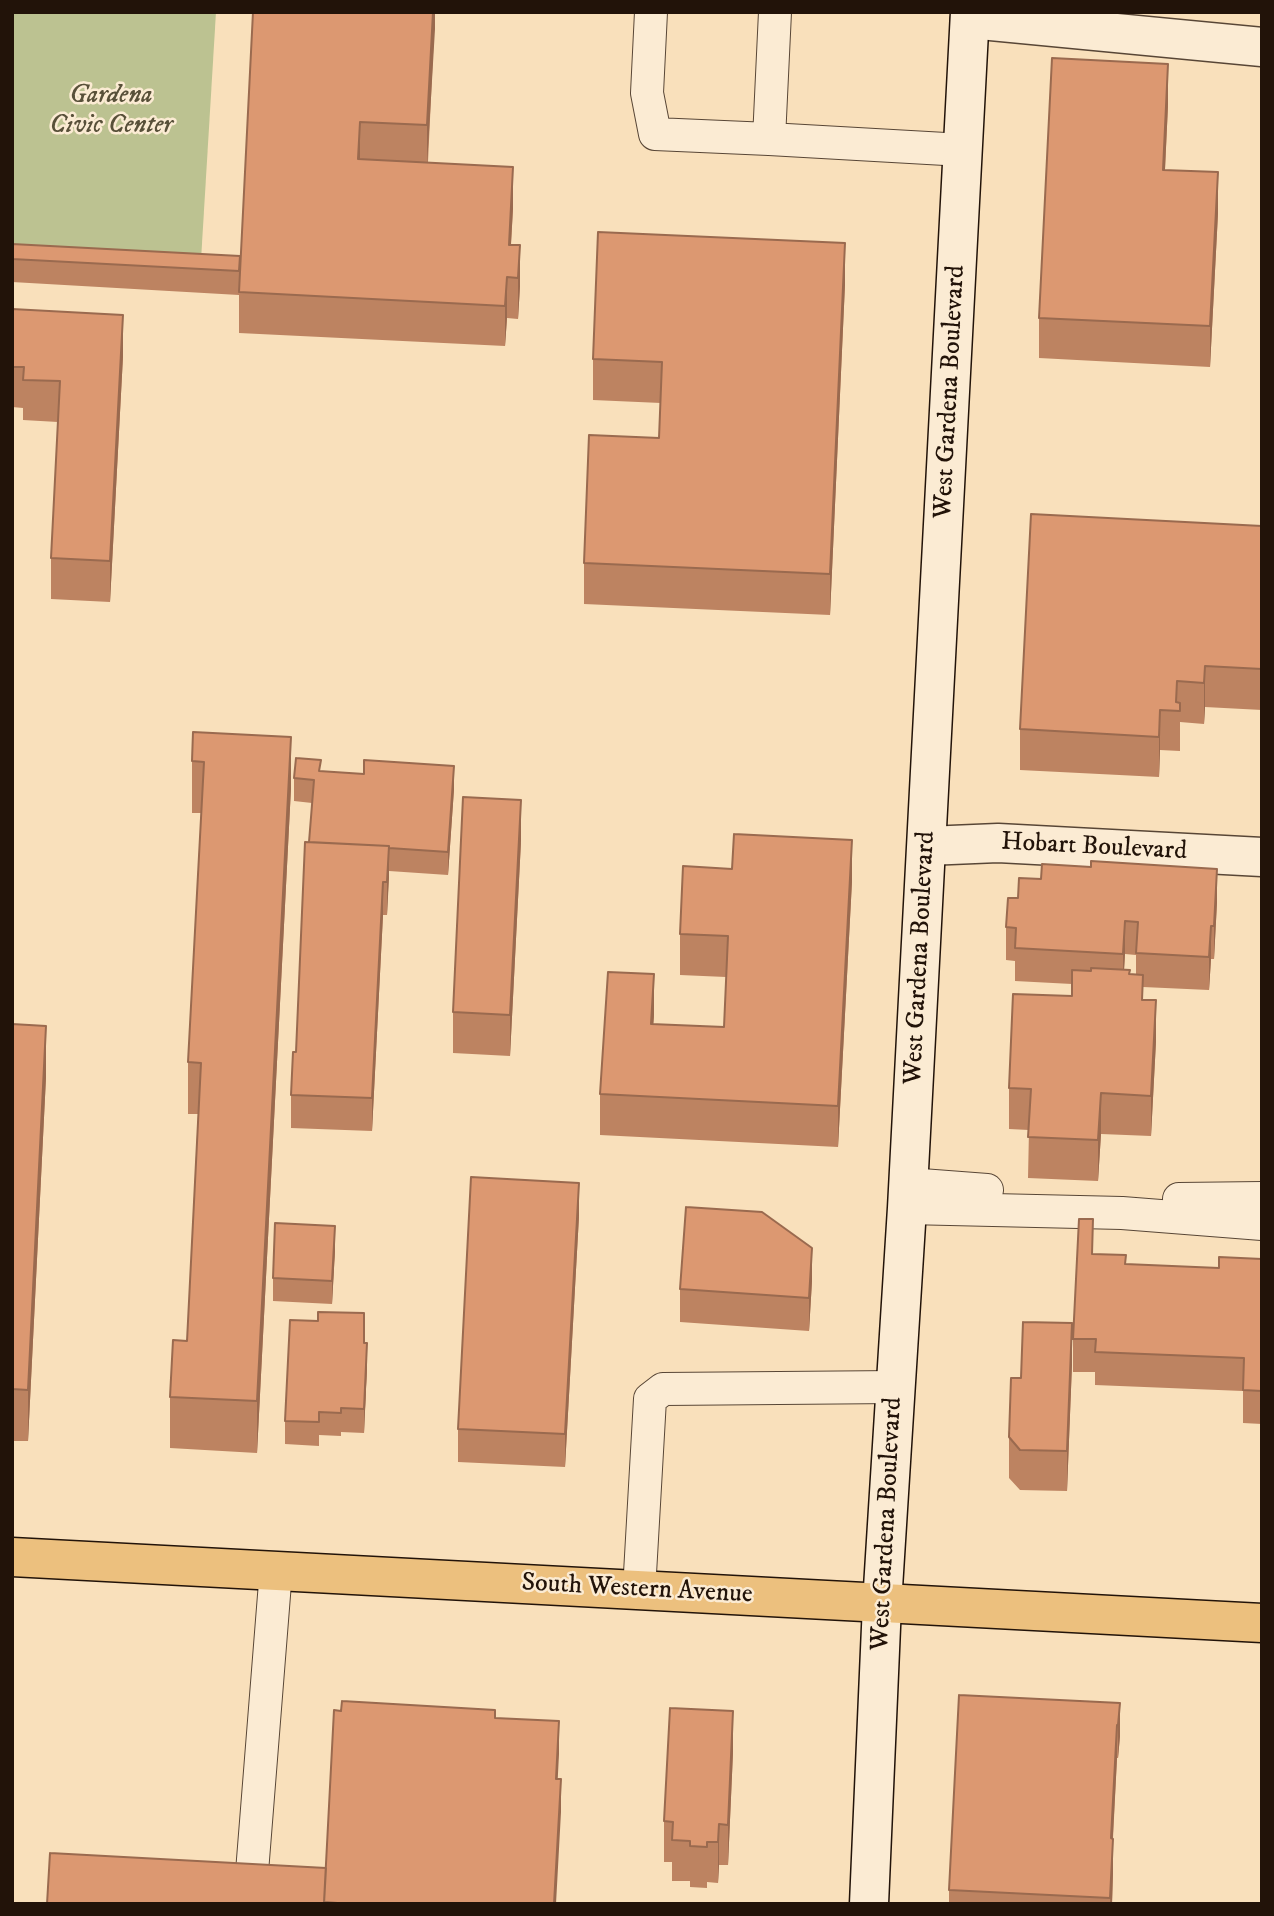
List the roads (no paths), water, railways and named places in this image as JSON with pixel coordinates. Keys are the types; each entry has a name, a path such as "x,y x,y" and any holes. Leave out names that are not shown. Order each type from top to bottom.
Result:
{"main road":[{"path":"970,16 1262,47"},
{"name":"West Gardena Boulevard","path":"869,1904 882,1604 927,846 970,16"},
{"name":"Hobart Boulevard","path":"927,846 998,843 1262,857"},
{"name":"South Western Avenue","path":"12,1556 1262,1623"}],"lane":[{"path":"651,12 647,93 655,134 963,150"},
{"path":"769,139 775,12"},
{"path":"907,1196 1028,1194 1187,1200 1262,1198"},
{"path":"907,1196 1262,1224"},
{"path":"639,1591 650,1399 663,1389 896,1387"},
{"path":"252,1872 276,1570"}],"park label":[{"name":"Gardena Civic Center","path":"111,112"}]}
